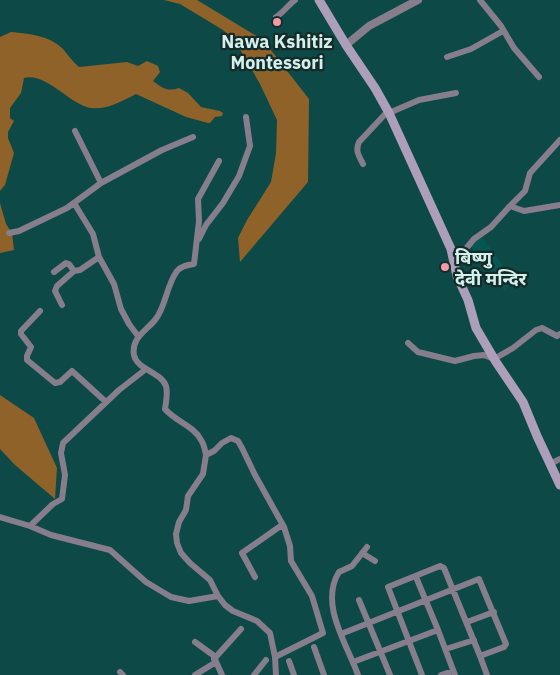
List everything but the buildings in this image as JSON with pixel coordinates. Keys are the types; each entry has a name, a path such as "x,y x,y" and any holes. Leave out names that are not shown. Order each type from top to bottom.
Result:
{"main road":[{"path":"319,0 389,112 451,249 457,276 468,300 476,328 523,402 560,484"}],"street":[{"path":"276,17 282,14 286,7 296,0"},
{"path":"346,44 369,26 418,0"},
{"path":"480,0 495,18 514,48 538,77"},
{"path":"447,57 471,49 503,31"},
{"path":"363,164 356,148 359,142 389,112 418,100 456,93"},
{"path":"196,244 206,225 224,204 240,176 250,146 246,117"},
{"path":"75,131 101,183"},
{"path":"9,233 19,231 67,208 101,183 162,150 193,137"},
{"path":"454,263 474,238 491,227 525,190 530,173 560,140"},
{"path":"219,161 198,199 199,221 194,264 177,270 171,280 156,320 138,336 134,346 134,354 136,360 163,381 167,388 165,409 170,416 201,439 206,455 203,474 188,496 186,510 179,522 176,534 181,553 210,580 218,596 233,611 256,621 270,633 275,657 276,675"},
{"path":"74,203 94,234 99,257 114,284 121,309 138,336"},
{"path":"510,206 524,211 560,205"},
{"path":"62,305 54,290 56,286 74,271 80,270 99,257"},
{"path":"54,272 66,263 74,271"},
{"path":"40,311 21,331 21,334 31,347 27,360 55,383 60,382 72,371 106,402"},
{"path":"408,343 418,352 455,361 484,355 494,358 513,348 536,330 542,328 557,336 560,334"},
{"path":"30,526 53,504 62,499 64,474 61,454 63,443 106,402 146,369"},
{"path":"206,455 214,452 228,439 231,438 238,441 282,525 290,546 291,561 312,596 323,633 275,657"},
{"path":"550,464 560,459"},
{"path":"0,516 51,535 110,550 153,588 171,596 190,601 218,596"},
{"path":"255,577 242,552 282,525"},
{"path":"358,675 341,634 333,603 336,582 340,572 352,566 367,546"},
{"path":"362,553 375,561"},
{"path":"422,675 388,587 442,566 454,590 487,675"},
{"path":"416,576 454,673 441,675"},
{"path":"341,634 479,580 494,612 506,645 504,648 480,656"},
{"path":"360,600 390,675"},
{"path":"467,622 494,612"},
{"path":"194,675 215,660 242,629"},
{"path":"354,662 438,630"},
{"path":"446,649 474,640"},
{"path":"195,642 213,655 222,675"},
{"path":"314,647 324,675"},
{"path":"254,675 266,660"},
{"path":"289,661 294,675"}],"shaded area":[{"path":"164,0 197,0 263,40 309,99 308,182 240,262 238,238 271,182 276,153 277,120 260,84 235,41 223,30 180,4"},
{"path":"11,32 38,36 52,41 63,49 79,67 127,62 138,66 147,61 158,66 160,72 153,81 168,89 179,88 188,93 201,107 220,111 223,113 222,116 215,117 208,123 186,117 136,94 109,106 91,108 83,106 41,80 32,77 24,78 21,93 10,108 10,118 14,121 8,132 8,138 14,153 5,185 0,191 0,37"},
{"path":"0,203 6,224 12,233 14,250 0,253"},
{"path":"481,236 515,281 504,290 471,247"},
{"path":"0,395 34,418 57,468 55,499 15,465 0,449"}],"place":[{"name":"Nawa Kshitiz Montessori","path":"277,22"},
{"name":"बिष्णु देवी मन्दिर","path":"445,267"}]}
